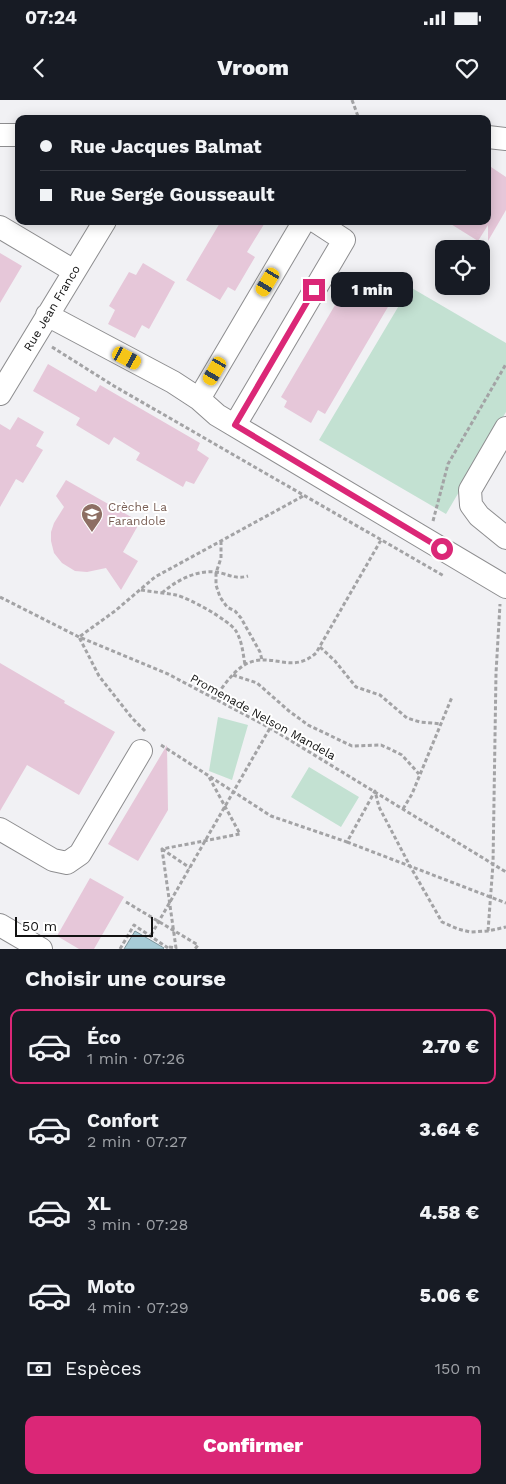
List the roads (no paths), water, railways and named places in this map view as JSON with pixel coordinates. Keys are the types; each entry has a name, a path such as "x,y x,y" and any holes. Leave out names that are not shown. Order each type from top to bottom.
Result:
{"street":[{"path":"0,135 15,135"},
{"name":"Rue Jean Franco","path":"0,394 102,225"},
{"path":"199,399 302,225"},
{"path":"235,425 344,240 321,225"},
{"path":"0,227 74,272"},
{"path":"47,315 173,382 199,399 217,415 426,539 501,597"},
{"path":"506,428 470,490 471,505 479,516 506,538"},
{"path":"0,829 53,860 67,863 80,854 150,743"},
{"path":"0,925 41,949"}],"water":[{"path":"135,931 164,948 124,949"}],"place":[{"name":"Crèche La Farandole","path":"92,533"}]}
